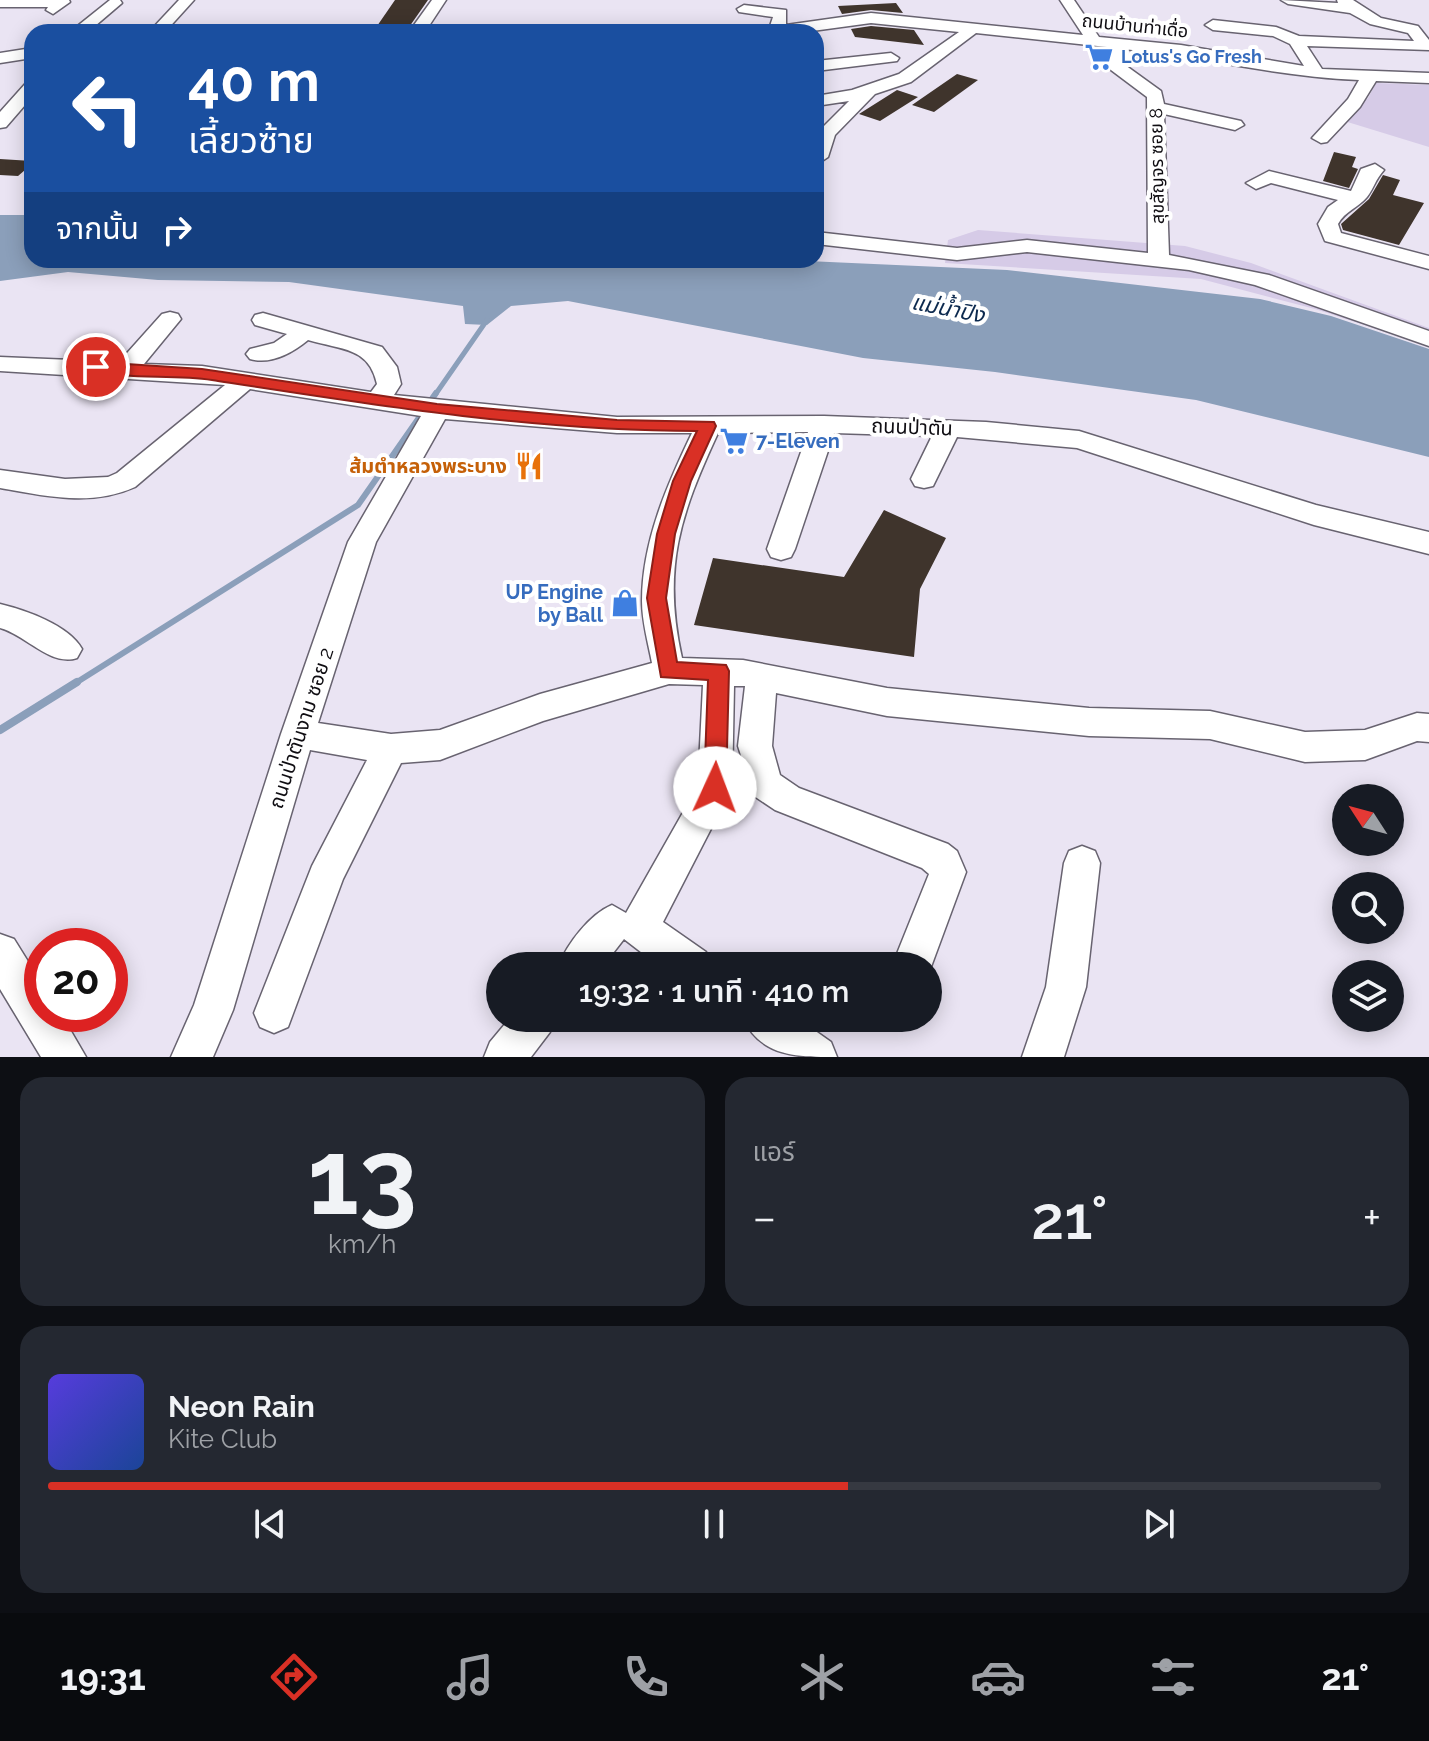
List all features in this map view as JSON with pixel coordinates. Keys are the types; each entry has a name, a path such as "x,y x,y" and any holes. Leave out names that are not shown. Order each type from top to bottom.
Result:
{"street":[{"path":"164,24 187,0"},
{"path":"422,24 439,0"},
{"path":"1067,0 1093,41"},
{"path":"1288,0 1348,4 1372,21 1413,29 1425,39"},
{"path":"0,3 63,2 53,10"},
{"path":"88,24 115,3"},
{"path":"744,9 781,13 783,24"},
{"name":"ถนนบ้านท่าเดื่อ","path":"824,25 871,18 1181,50 1317,73 1429,78"},
{"path":"1213,25 1276,32 1296,41 1425,39"},
{"path":"824,99 869,91 905,78 971,30"},
{"path":"1296,41 1317,73"},
{"name":"สุขสัญจร ซอย 8","path":"1114,43 1117,67 1155,95 1159,261"},
{"path":"0,58 24,54"},
{"path":"824,66 891,58"},
{"path":"824,77 833,88"},
{"path":"1321,138 1330,125 1362,97 1369,77"},
{"path":"824,140 826,133 869,91"},
{"path":"2,117 24,95"},
{"path":"1156,107 1235,125"},
{"path":"2,117 24,115"},
{"path":"1375,170 1369,171 1359,194 1335,211 1328,224 1332,237 1429,263"},
{"path":"1256,183 1263,177 1269,177 1352,197"},
{"path":"824,239 957,254 1027,246 1159,261 1261,280 1429,339"},
{"path":"127,368 170,319"},
{"path":"263,320 374,352 385,367 389,384 378,401"},
{"path":"258,354 282,349 305,332"},
{"name":"ถนนป่าตัน","path":"0,364 127,368 245,381 424,408 617,425 824,424 948,429 1079,440 1314,515 1429,543"},
{"path":"0,479 49,486 113,487 126,480 245,381"},
{"name":"ถนนป่าตันงาม ซอย 2","path":"192,1057 213,1010 298,734 362,542 424,408"},
{"path":"781,549 824,424"},
{"path":"669,671 657,598 666,534 682,481 708,426"},
{"path":"924,479 948,429"},
{"path":"0,616 23,622 66,649"},
{"path":"298,734 391,749 440,745 540,708 669,671 719,671 762,676 887,702 1089,722 1210,725 1305,747 1365,745 1417,727 1429,728"},
{"path":"672,952 639,928 715,788 719,671"},
{"path":"762,676 755,746 766,785 787,799 935,856 944,863 948,872 917,952"},
{"path":"274,1013 291,980 319,893 363,799 391,749"},
{"path":"1043,1057 1066,987 1082,863"},
{"path":"589,952 612,924"},
{"path":"0,953 65,1057"},
{"path":"505,1057 525,1032"},
{"path":"782,1032 816,1057"}],"shaded area":[{"path":"1376,83 1429,85 1429,147 1341,120 1368,98"},
{"path":"978,230 1185,246 1251,263 1429,328 1429,346 1315,309 1201,279 945,263 948,240"}],"water":[{"name":"แม่น้ำปิง","path":"0,215 24,215 24,268 824,268 824,262 1007,270 1260,299 1331,316 1429,349 1429,457 1196,400 995,372 863,358 568,301 511,306 487,325 465,324 463,306 289,282 158,280 68,272 0,281"}],"building":[{"path":"395,0 428,0 411,24 378,24"},
{"path":"896,3 903,13 871,10 842,14 838,6"},
{"path":"871,26 914,30 924,45 855,37 851,29"},
{"path":"957,74 978,80 934,112 912,105"},
{"path":"897,90 918,97 880,121 859,114"},
{"path":"1334,152 1356,157 1352,167 1358,169 1349,188 1323,181"},
{"path":"0,159 24,160 24,171 18,176 0,175"},
{"path":"1383,175 1400,180 1393,195 1424,203 1399,245 1343,230 1341,224 1369,199"},
{"path":"884,510 946,538 920,589 914,657 694,625 713,558 844,577"}],"waterway":[{"path":"435,395 487,320"},
{"path":"429,403 436,393"},
{"path":"74,684 358,505 423,412"},
{"path":"0,730 77,682"}],"place":[{"name":"Lotus's Go Fresh","path":"1099,57"},
{"name":"7-Eleven","path":"734,441"},
{"name":"ส้มตำหลวงพระบาง","path":"529,466"},
{"name":"UP Engine by Ball","path":"625,603"}],"route":[{"path":"96,367 202,374 437,410 617,425 708,426 682,481 666,534 657,598 669,671 719,671 715,788"}]}
